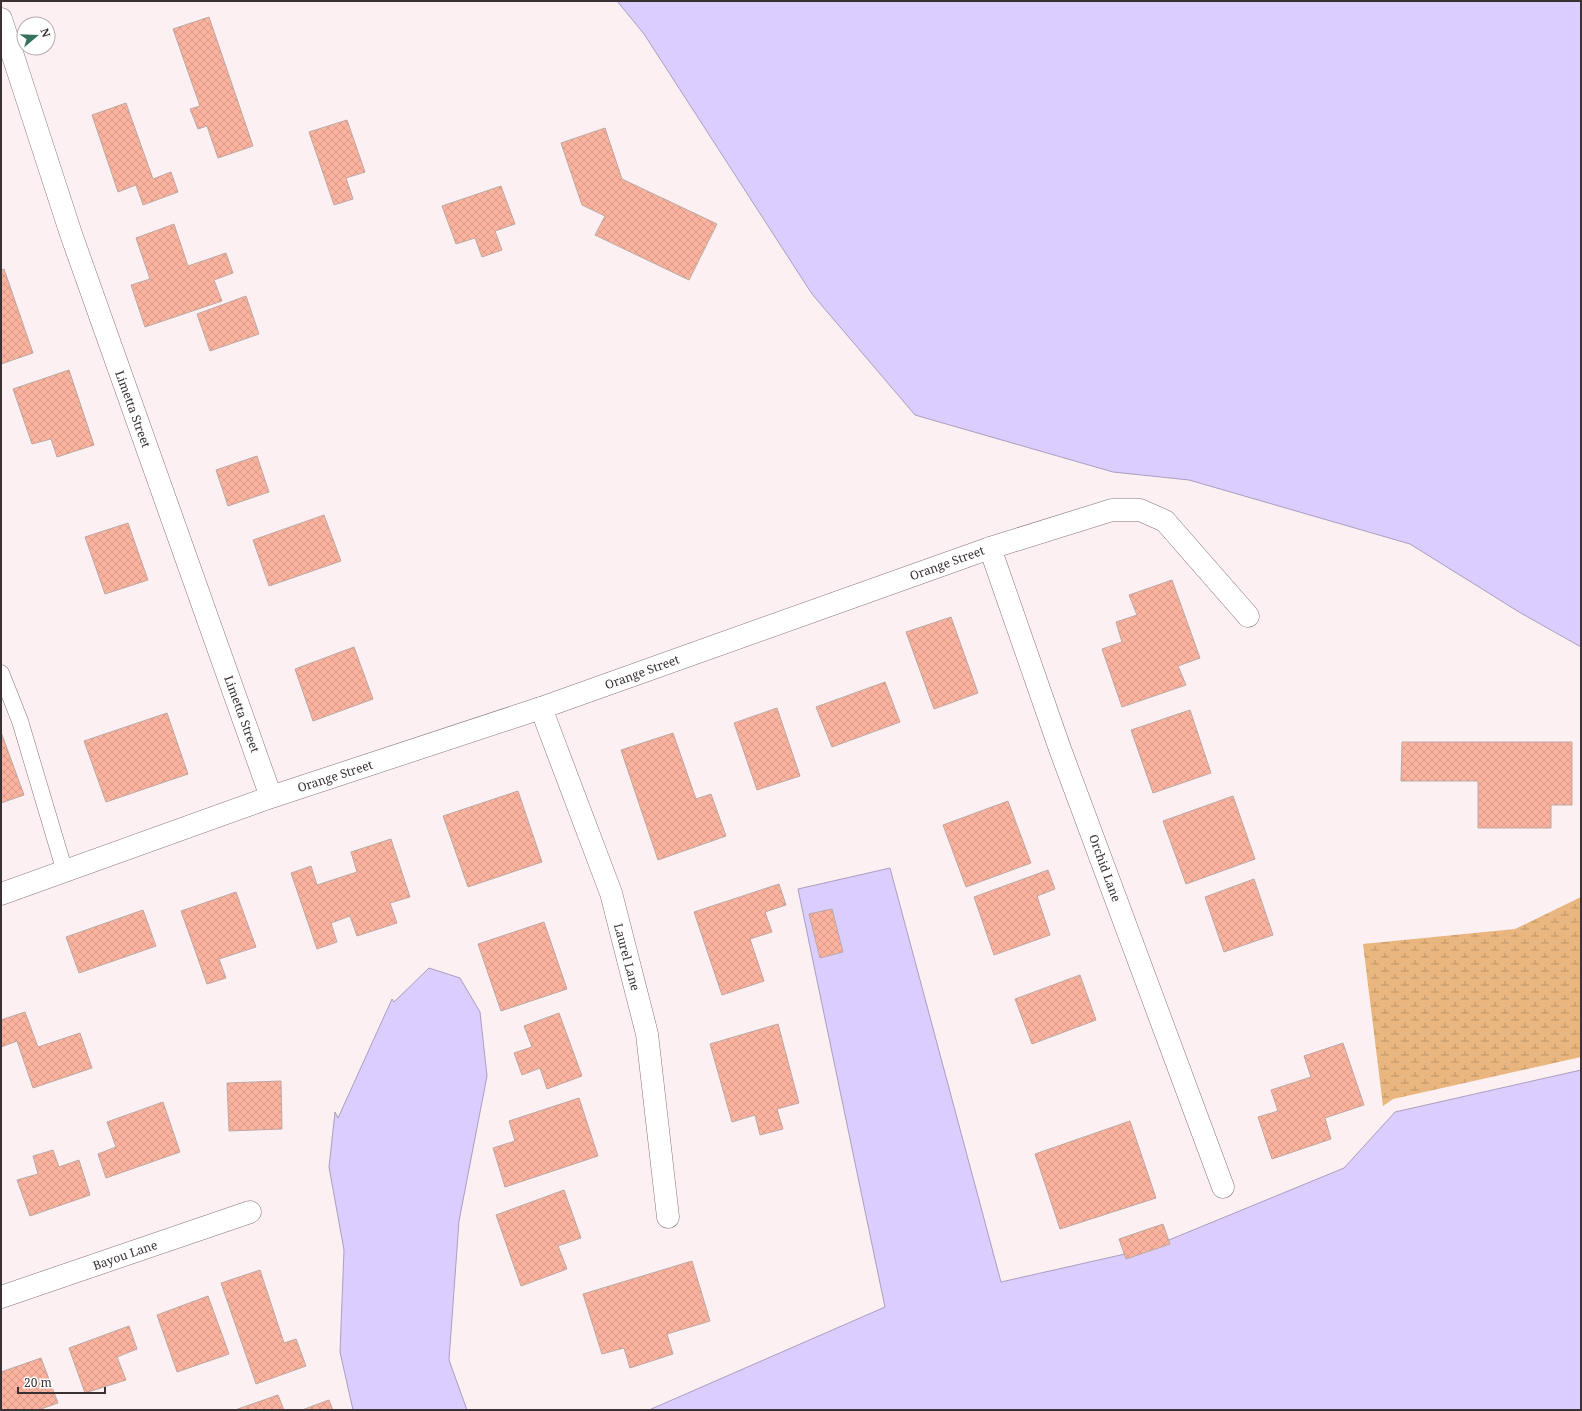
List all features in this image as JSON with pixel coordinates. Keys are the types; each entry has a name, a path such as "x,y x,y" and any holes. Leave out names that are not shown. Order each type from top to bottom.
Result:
{"street":[{"name":"Limetta Street","path":"1,19 74,241 271,797"},
{"name":"Orange Street","path":"1,894 271,797 541,708 990,548 1112,510 1140,510 1165,521 1248,616"},
{"name":"Orchid Lane","path":"990,548 1063,756 1223,1187"},
{"name":"Laurel Lane","path":"541,708 611,893 647,1034 668,1217"},
{"name":"Bayou Lane","path":"1,1297 250,1212"}],"lane":[{"path":"1,674 20,721 65,872"}],"green space":[{"path":"1581,897 1581,1057 1393,1099 1383,1106 1363,944 1515,929"}],"shaded area":[{"path":"617,1 1581,1 1581,647 1519,612 1410,544 1189,480 1113,472 915,415 812,294 644,34"},
{"path":"890,868 1001,1282 1147,1249 1344,1168 1395,1112 1581,1070 1581,1410 649,1410 885,1307 798,889"},
{"path":"429,968 460,978 480,1012 487,1076 459,1221 449,1360 467,1410 353,1410 340,1352 344,1250 329,1167 335,1112 338,1118 392,999 394,1002"}],"building":[{"path":"209,17 253,146 218,158 207,126 198,129 190,109 200,106 173,29"},
{"path":"126,103 153,179 171,172 178,192 143,205 136,185 118,192 92,115"},
{"path":"347,120 365,172 346,178 353,199 334,205 309,132"},
{"path":"605,128 622,179 717,224 689,280 595,235 605,216 582,205 561,143"},
{"path":"501,186 515,224 495,231 502,250 482,257 475,238 456,244 442,206"},
{"path":"174,224 188,266 226,253 233,273 214,280 222,301 145,327 131,285 150,279 136,238"},
{"path":"4,269 33,353 1,364 1,270"},
{"path":"246,296 259,334 210,351 197,314"},
{"path":"69,370 94,445 57,457 51,439 32,444 13,389"},
{"path":"257,456 269,492 228,506 216,470"},
{"path":"324,515 341,561 269,586 253,540"},
{"path":"128,523 148,580 105,594 85,537"},
{"path":"1172,580 1200,658 1178,666 1186,685 1122,707 1102,649 1122,642 1116,622 1137,615 1129,595"},
{"path":"951,617 978,693 934,709 906,632"},
{"path":"354,647 373,699 313,721 295,669"},
{"path":"885,682 900,722 832,747 816,707"},
{"path":"777,708 800,776 757,790 734,723"},
{"path":"1190,710 1211,773 1153,793 1131,730"},
{"path":"167,713 188,774 106,802 84,741"},
{"path":"1,732 24,795 1,803"},
{"path":"673,733 696,799 711,794 726,836 658,860 621,750"},
{"path":"1402,742 1572,742 1572,805 1551,805 1551,828 1478,828 1478,781 1401,781"},
{"path":"518,791 542,862 468,887 443,816"},
{"path":"1233,796 1255,859 1186,884 1163,821"},
{"path":"1008,801 1031,863 966,887 943,825"},
{"path":"391,839 410,897 390,903 397,923 357,936 350,916 331,923 337,942 317,949 291,873 311,866 317,885 357,872 351,852"},
{"path":"1048,870 1055,889 1037,896 1050,935 994,955 974,897"},
{"path":"1254,879 1273,935 1224,952 1205,897"},
{"path":"779,884 786,905 765,912 772,932 750,939 764,981 722,995 694,912"},
{"path":"236,892 256,947 219,959 226,978 207,984 181,911"},
{"path":"832,909 843,952 820,958 809,914"},
{"path":"143,910 156,946 79,973 66,937"},
{"path":"544,922 567,989 501,1011 478,944"},
{"path":"1080,975 1096,1020 1032,1044 1015,999"},
{"path":"25,1012 38,1047 80,1033 92,1068 33,1088 17,1041 1,1047 1,1020"},
{"path":"559,1013 582,1076 547,1089 540,1068 522,1075 514,1053 532,1047 524,1026"},
{"path":"778,1024 799,1103 777,1109 783,1129 760,1135 755,1115 732,1122 710,1044"},
{"path":"1343,1043 1364,1105 1325,1118 1331,1139 1272,1159 1258,1117 1278,1111 1271,1090 1311,1077 1304,1056"},
{"path":"281,1081 282,1129 229,1131 227,1083"},
{"path":"579,1098 598,1156 505,1187 493,1148 515,1141 509,1121"},
{"path":"163,1102 180,1152 106,1178 98,1154 116,1147 107,1122"},
{"path":"1130,1121 1156,1198 1060,1229 1035,1154"},
{"path":"53,1150 59,1167 79,1160 90,1195 30,1216 17,1180 38,1174 33,1156"},
{"path":"564,1190 581,1238 558,1246 567,1269 521,1286 496,1215"},
{"path":"1163,1224 1170,1244 1126,1259 1119,1239"},
{"path":"692,1261 710,1321 667,1334 673,1354 630,1368 624,1348 602,1354 583,1294"},
{"path":"260,1270 284,1343 296,1339 306,1366 256,1384 221,1283"},
{"path":"208,1296 229,1354 177,1372 157,1315"},
{"path":"129,1326 137,1349 117,1357 126,1380 85,1393 69,1348"},
{"path":"41,1358 58,1403 38,1410 1,1410 1,1372"},
{"path":"278,1395 284,1410 235,1410"},
{"path":"329,1400 333,1410 302,1410"}]}
